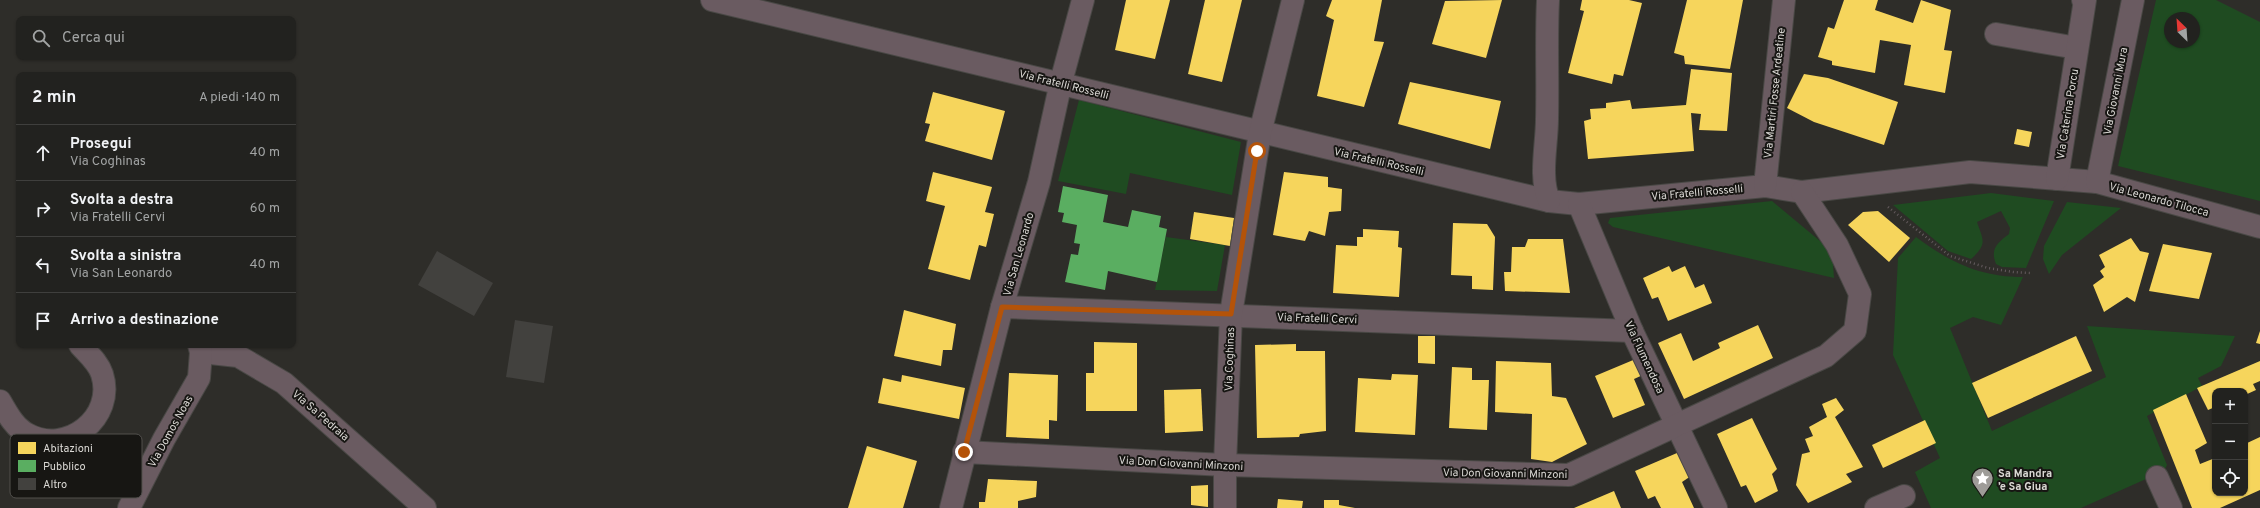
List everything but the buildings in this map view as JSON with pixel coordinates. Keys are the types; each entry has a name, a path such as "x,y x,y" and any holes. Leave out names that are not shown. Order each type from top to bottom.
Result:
{"street":[{"name":"Via Fratelli Rosselli","path":"712,0 1061,82 1260,133 1549,201 1579,204 1765,186 1802,192 1970,172 2057,179"},
{"name":"Via San Leonardo","path":"951,508 1002,307 1039,182 1061,82 1083,0"},
{"name":"Via Coghinas","path":"1226,508 1225,465 1231,314 1260,133 1293,0"},
{"path":"1548,0 1546,43 1548,118 1544,188 1549,201"},
{"name":"Via Martiri Fosse Ardeatine","path":"1765,186 1784,0"},
{"name":"Via Caterina Porcu","path":"2057,179 2085,0 2083,0"},
{"name":"Via Giovanni Mura","path":"2097,182 2133,0"},
{"path":"1996,34 2077,48"},
{"name":"Via Leonardo Tilocca","path":"2057,179 2097,182 2260,227"},
{"name":"Via Don Giovanni Minzoni","path":"964,452 1225,465 1569,475 1826,356 1855,331 1860,294 1837,245 1802,192"},
{"name":"Via Flumendosa","path":"1579,204 1632,330 1716,508"},
{"name":"Via Fratelli Cervi","path":"1002,307 1231,314 1632,330"},
{"path":"78,434 85,430 95,419 102,404 104,389 102,374 95,361 83,348"},
{"name":"Via Domos Noas","path":"142,482 164,439 199,378 200,349"},
{"name":"Via Sa Pedraia","path":"200,349 238,356 284,383 425,508"},
{"path":"0,401 16,426 30,434"},
{"path":"2157,477 2171,508"},
{"path":"1876,508 1904,496"},
{"name":"Via Domos Noas","path":"129,508 134,498"}],"path":[{"path":"1871,184 1890,210 1950,256 1988,268 2031,273"}],"green space":[{"path":"2156,0 2216,0 2260,22 2260,201 2118,166"},
{"path":"1079,100 1241,142 1232,195 1130,173 1126,194 1058,181"},
{"path":"1991,193 2054,201 2026,268 2002,267 1996,264 1994,259 1994,250 1998,243 2009,234 2010,228 2001,211 1977,222 1983,242 1980,249 1971,259 1948,251 1893,205"},
{"path":"1772,201 1832,251 1834,278 1613,227 1608,223 1610,218"},
{"path":"2067,202 2121,208 2062,255 2049,274 2043,259 2044,246"},
{"path":"1166,237 1225,245 1217,291 1155,290"},
{"path":"1916,237 1953,261 1979,271 1992,274 2023,277 2001,325 1973,317 1950,328 1992,431 2106,377 2087,326 2235,336 2221,366 2198,378 2202,386 2147,416 2167,465 2164,471 2081,508 1931,508 1915,472 1940,458 1893,355 1898,258"}],"place":[{"name":"Sa Mandra ’e Sa Giua","path":"1982,498"}],"route":[{"path":"964,452 1002,307 1231,314 1257,151"}]}
